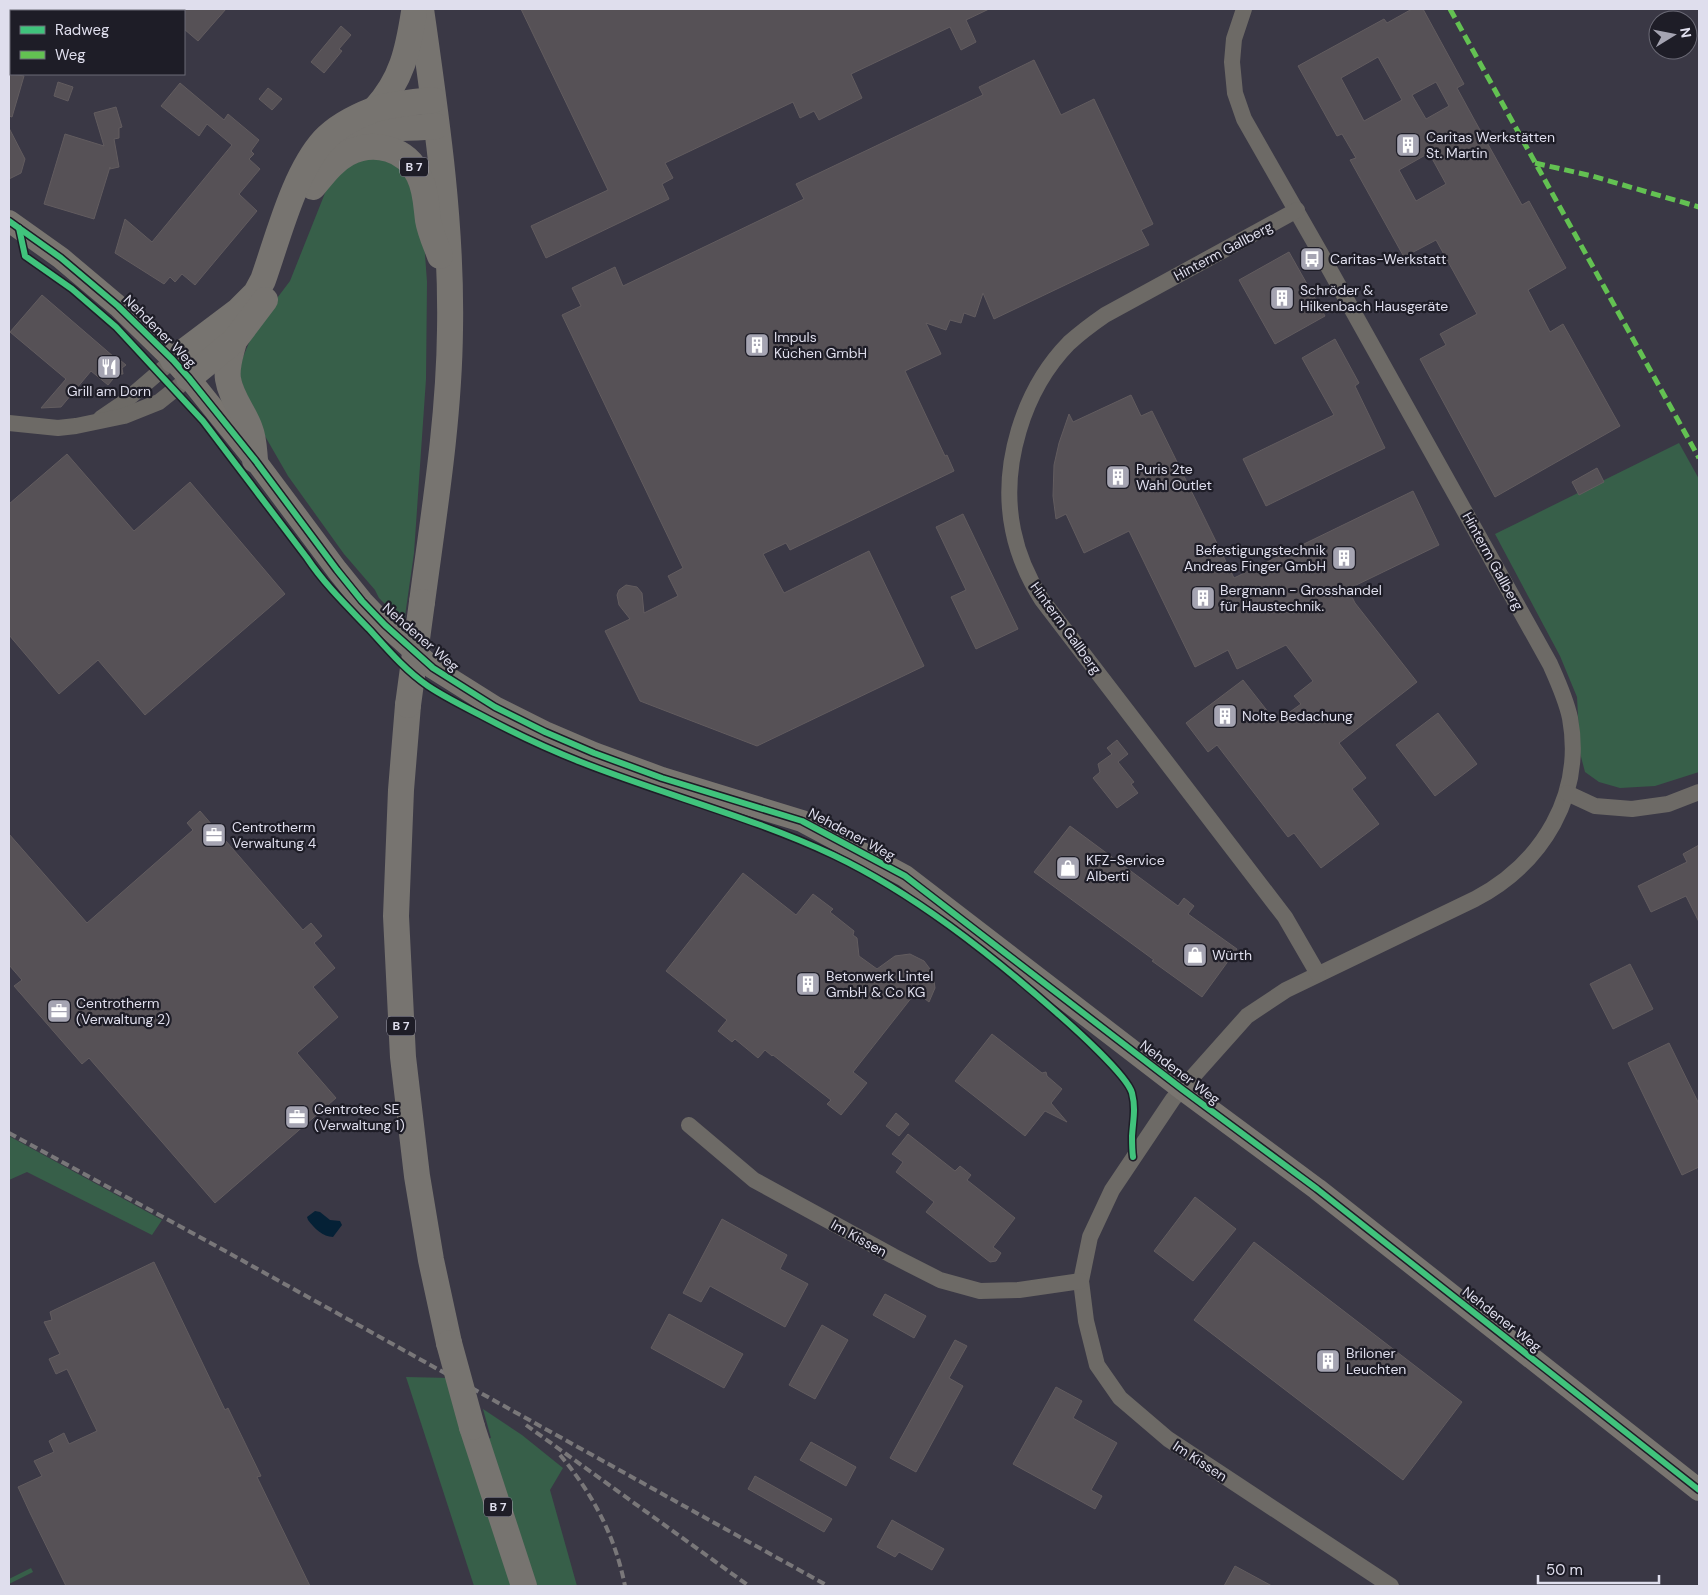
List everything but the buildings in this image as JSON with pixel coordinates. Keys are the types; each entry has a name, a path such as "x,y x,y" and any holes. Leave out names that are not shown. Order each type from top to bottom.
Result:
{"main road":[{"path":"375,109 387,96 402,68 414,9"},
{"name":"B 7","path":"421,9 447,217 450,331 446,403 408,705 401,790 396,916 403,1057 417,1176 431,1260 449,1343 472,1427 524,1586"},
{"path":"181,369 256,293 263,280 302,173 324,139 336,128 351,119 375,109 433,100"},
{"name":"B 7","path":"181,369 234,341 256,314 275,285 286,262 322,161 336,144 344,138 356,134 379,130 436,126"},
{"name":"B 7","path":"312,187 331,166 356,150 380,147 391,149 405,156 418,174 425,190 428,221 450,283"},
{"name":"B 7","path":"234,341 228,366 228,379 236,403 250,428 254,442 255,460"}],"street":[{"name":"Hinterm Gallberg","path":"1182,1089 1247,1016 1286,990 1475,899 1502,882 1546,838 1567,793 1572,750 1570,718 1561,687 1550,664 1297,210 1244,119 1235,93 1232,51 1236,31 1244,9"},
{"name":"Hinterm Gallberg","path":"1297,210 1105,315 1068,344 1037,387 1018,432 1012,456 1010,512 1014,537 1022,561 1042,600 1285,917 1318,974"},
{"name":"Nehdener Weg","path":"9,221 60,258 118,306 181,369 255,460 362,601 403,642 433,668 495,707 545,732 594,753 662,778 802,821 905,876 1182,1089 1317,1189 1699,1490"},
{"path":"94,422 181,369"},
{"path":"9,423 58,428 124,416 159,402 181,369"},
{"path":"1567,793 1595,806 1632,809 1668,804 1699,792"},
{"name":"Im Kissen","path":"1182,1089 1133,1157 1112,1190 1090,1237 1082,1281 1086,1321 1097,1365 1120,1398 1168,1440 1390,1586"},
{"name":"Im Kissen","path":"690,1125 754,1180 940,1280 980,1291 1019,1290 1082,1281"}],"green space":[{"path":"374,156 396,161 418,185 427,282 426,379 414,553 404,623 379,598 375,590 344,554 288,476 250,410 238,369 256,326 290,281 329,183 346,162"},
{"path":"1679,443 1699,479 1699,772 1655,786 1620,788 1599,782 1585,772 1580,753 1577,697 1560,656 1495,534"},
{"path":"9,1136 162,1220 152,1235 27,1172 9,1180"},
{"path":"406,1377 451,1378 516,1586 474,1586"},
{"path":"483,1409 522,1435 563,1468 550,1490 577,1586 533,1586 487,1439 491,1438"},
{"path":"31,1568 33,1572 9,1584 9,1579"}],"water":[{"path":"315,1211 320,1212 330,1220 340,1221 342,1225 333,1237 322,1234 308,1220 307,1217"}],"railway":[{"path":"9,1133 828,1586"},
{"path":"526,1425 749,1586"},
{"path":"560,1455 583,1485 601,1516 615,1550 625,1586"}],"marked path":[{"path":"1450,9 1699,458"},
{"path":"1535,163 1592,176 1699,207"}],"cycle path":[{"path":"9,221 61,258 118,306 173,360 255,460 362,601 385,625 433,668 495,707 545,732 594,753 662,778 802,821 905,876 1182,1089 1317,1189 1699,1490"},
{"path":"19,228 25,256 72,289 116,327 203,421 329,587 412,674 449,698 544,747 612,774 802,841 863,870 921,906 1004,968 1064,1019 1110,1063 1128,1085 1132,1093 1134,1104 1133,1157"}],"place":[{"name":"Caritas Werkstätten St. Martin","path":"1408,145"},
{"name":"Caritas-Werkstatt","path":"1312,259"},
{"name":"Schröder & Hilkenbach Hausgeräte","path":"1282,298"},
{"name":"Impuls Küchen GmbH","path":"757,345"},
{"name":"Grill am Dorn","path":"109,367"},
{"name":"Puris 2te Wahl Outlet","path":"1118,477"},
{"name":"Befestigungstechnik Andreas Finger GmbH","path":"1344,558"},
{"name":"Bergmann - Grosshandel für Haustechnik.","path":"1203,598"},
{"name":"Nolte Bedachung","path":"1225,716"},
{"name":"Centrotherm Verwaltung 4","path":"214,835"},
{"name":"KFZ-Service Alberti","path":"1068,868"},
{"name":"Würth","path":"1195,955"},
{"name":"Betonwerk Lintel GmbH & Co KG","path":"808,984"},
{"name":"Centrotherm (Verwaltung 2)","path":"59,1011"},
{"name":"Centrotec SE (Verwaltung 1)","path":"297,1117"},
{"name":"Briloner Leuchten","path":"1328,1361"}]}
